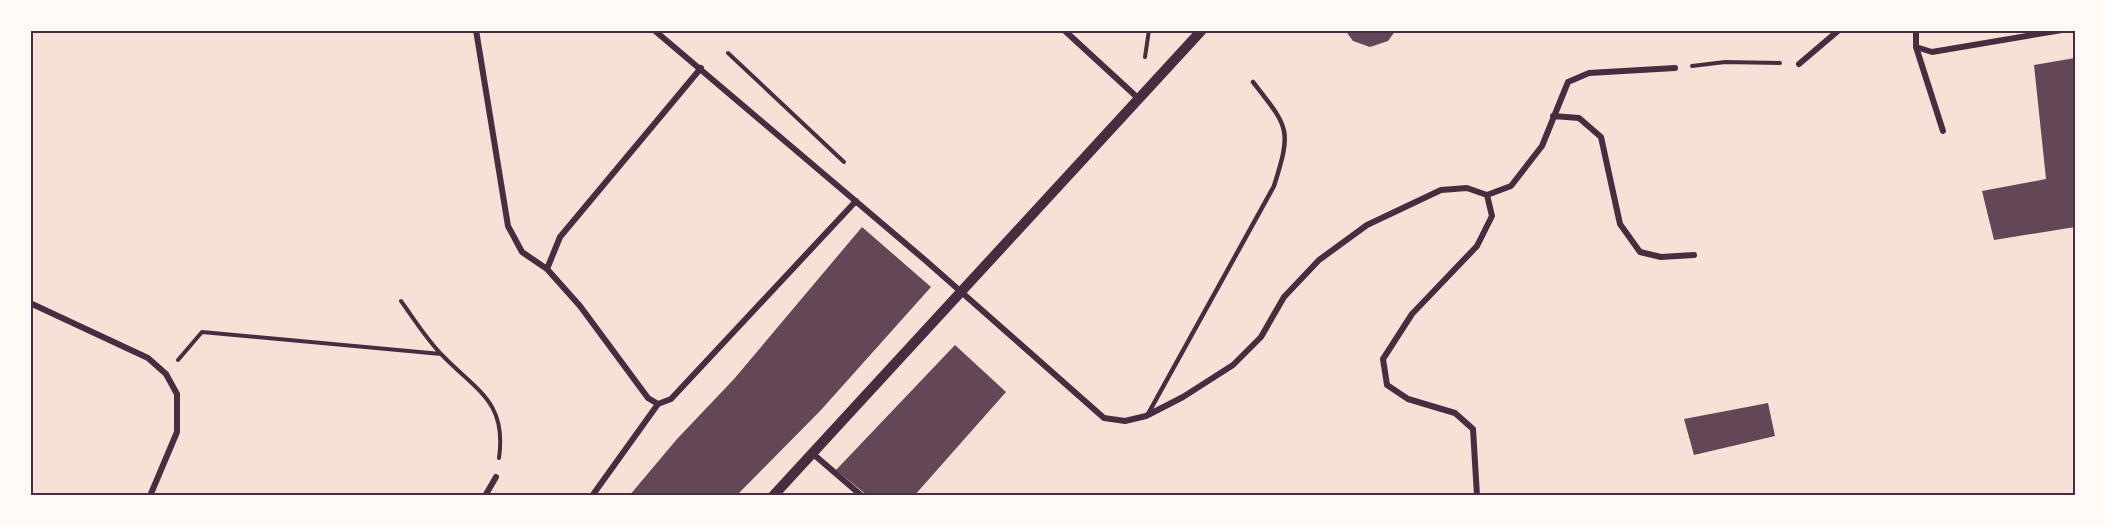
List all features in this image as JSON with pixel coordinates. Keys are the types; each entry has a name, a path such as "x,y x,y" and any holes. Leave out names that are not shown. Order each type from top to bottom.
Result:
{"street":[{"path":"476,30 508,226 522,252 547,269 580,306 648,398 658,404"},
{"path":"654,30 961,291 1104,418 1125,421 1146,416 1183,397 1233,365 1261,337 1284,297 1318,260 1367,225 1441,190 1467,188 1487,195 1511,186 1542,146 1568,82 1589,73 1675,68"},
{"path":"1064,30 1140,99"},
{"path":"773,496 1202,30"},
{"path":"1799,64 1839,30"},
{"path":"1916,30 1916,47 1942,131"},
{"path":"1916,47 1932,52 2062,30"},
{"path":"547,269 560,237 701,68"},
{"path":"1553,116 1579,118 1601,137 1620,224 1640,252 1661,257 1694,255"},
{"path":"1477,496 1473,429 1455,413 1407,399 1387,385 1383,359 1412,314 1477,246 1492,216 1487,195"},
{"path":"592,496 658,404 671,399 856,201"},
{"path":"30,303 148,358 166,374 177,394 177,432 150,496"},
{"path":"811,453 862,496"},
{"path":"485,496 496,477"}],"lane":[{"path":"1146,416 1274,186 1286,146 1281,118 1252,82"}],"path":[{"path":"1675,68 1725,62 1799,64"},
{"path":"401,301 441,354 492,402 498,423 500,450 496,477"},
{"path":"166,374 202,332 441,354"}],"building":[{"path":"1345,30 1396,30 1388,41 1370,47 1353,41"},
{"path":"2075,58 2075,227 1994,240 1982,191 2046,179 2034,65"},
{"path":"862,227 931,287 821,410 736,496 629,496 677,439 734,379"},
{"path":"955,345 1006,392 914,496 868,496 836,470"},
{"path":"1768,403 1775,436 1694,455 1684,419"}]}
